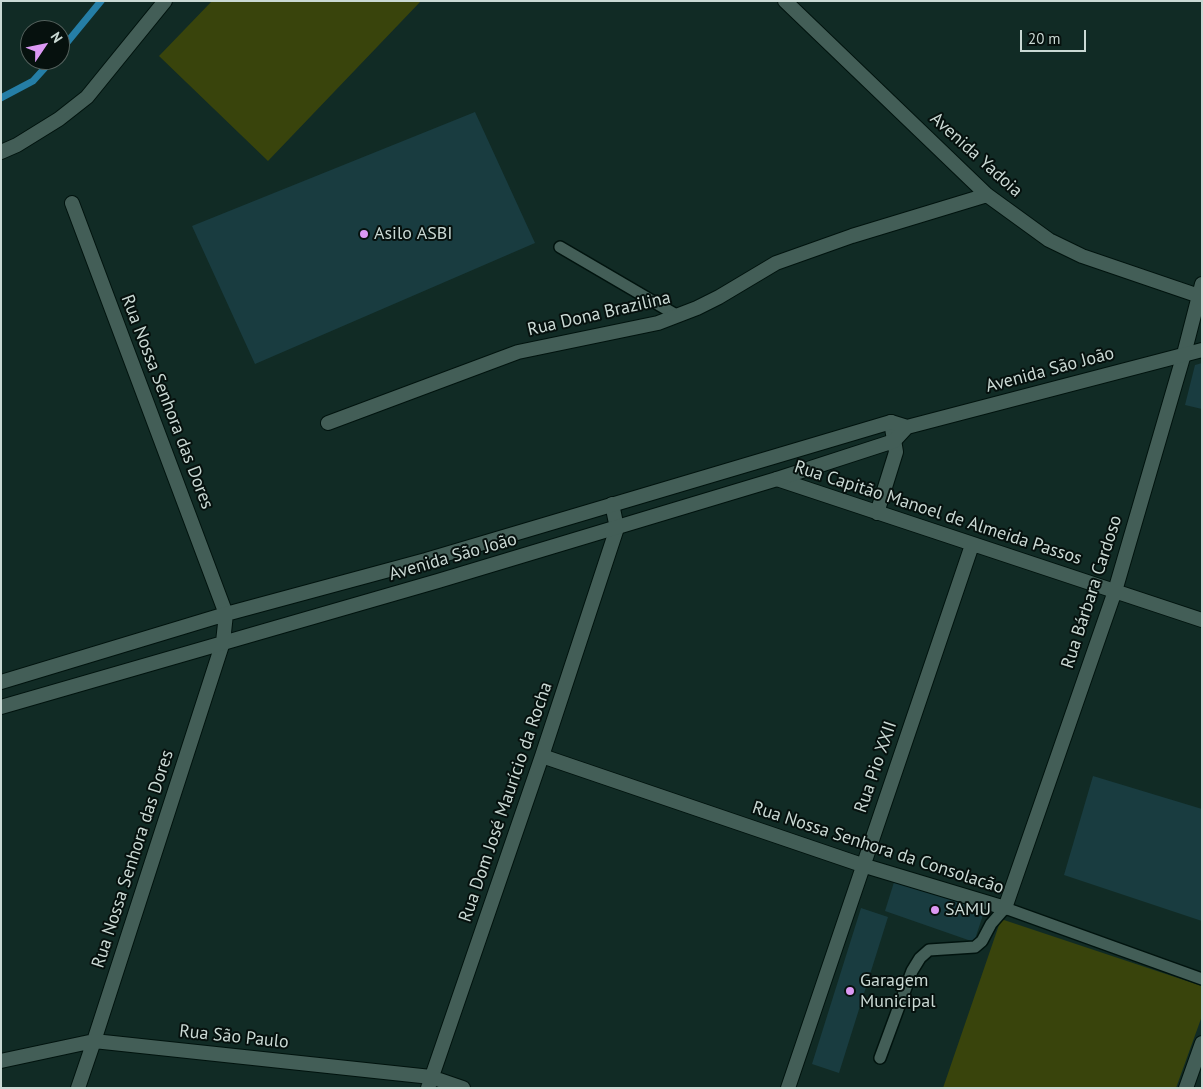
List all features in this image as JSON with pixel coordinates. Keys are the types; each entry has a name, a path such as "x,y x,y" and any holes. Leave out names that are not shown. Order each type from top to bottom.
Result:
{"street":[{"path":"1,152 17,145 59,119 88,96 165,1"},
{"name":"Avenida Yadoia","path":"784,1 987,195 1049,240 1082,256 1200,292"},
{"name":"Rua Dona Brazilina","path":"328,423 518,352 658,323 719,297 776,263 852,236 987,195"},
{"name":"Rua Nossa Senhora das Dores","path":"72,203 226,614 223,642 78,1088"},
{"name":"Rua Bárbara Cardoso","path":"1005,908 1115,591 1184,354 1200,292"},
{"name":"Avenida São João","path":"1,707 438,581 777,479 894,441 907,427 1202,350"},
{"path":"877,513 896,452 891,422 907,427"},
{"name":"Avenida São João","path":"1,682 226,614 426,560 891,422"},
{"name":"Rua Capitão Manoel de Almeida Passos","path":"777,479 1202,620"},
{"path":"612,504 617,528"},
{"name":"Rua Dom José Maurício da Rocha","path":"429,1083 542,756 617,528"},
{"name":"Rua Pio XXII","path":"788,1088 972,545"},
{"name":"Rua Nossa Senhora da Consolacão","path":"542,756 862,865 1005,908"},
{"name":"Rua São Paulo","path":"1,1061 94,1041 463,1088"},
{"path":"1186,1088 1202,1043"}],"lane":[{"path":"560,247 678,316"},
{"path":"880,1058 912,971 920,958 929,950 975,947 982,941 991,924 1005,908"},
{"name":"Rua Nossa Senhora da Consolacão","path":"1005,908 1202,979"}],"green space":[{"path":"212,1 421,1 268,161 159,56"},
{"path":"1001,919 1202,986 1202,1016 1176,1088 943,1088"}],"building":[{"name":"Asilo ASBI","path":"475,112 535,243 255,364 192,226"},
{"path":"1202,363 1202,409 1185,405 1195,365"},
{"path":"1093,776 1202,809 1202,921 1064,875"},
{"name":"SAMU","path":"895,879 985,909 974,942 885,911"},
{"name":"Garagem Municipal","path":"861,908 888,917 839,1073 812,1064"}],"waterway":[{"path":"70,39 101,1"},
{"path":"1,98 33,81 43,70"}],"place":[{"name":"Asilo ASBI","path":"364,234"},
{"name":"SAMU","path":"935,910"},
{"name":"Garagem Municipal","path":"850,991"}]}
